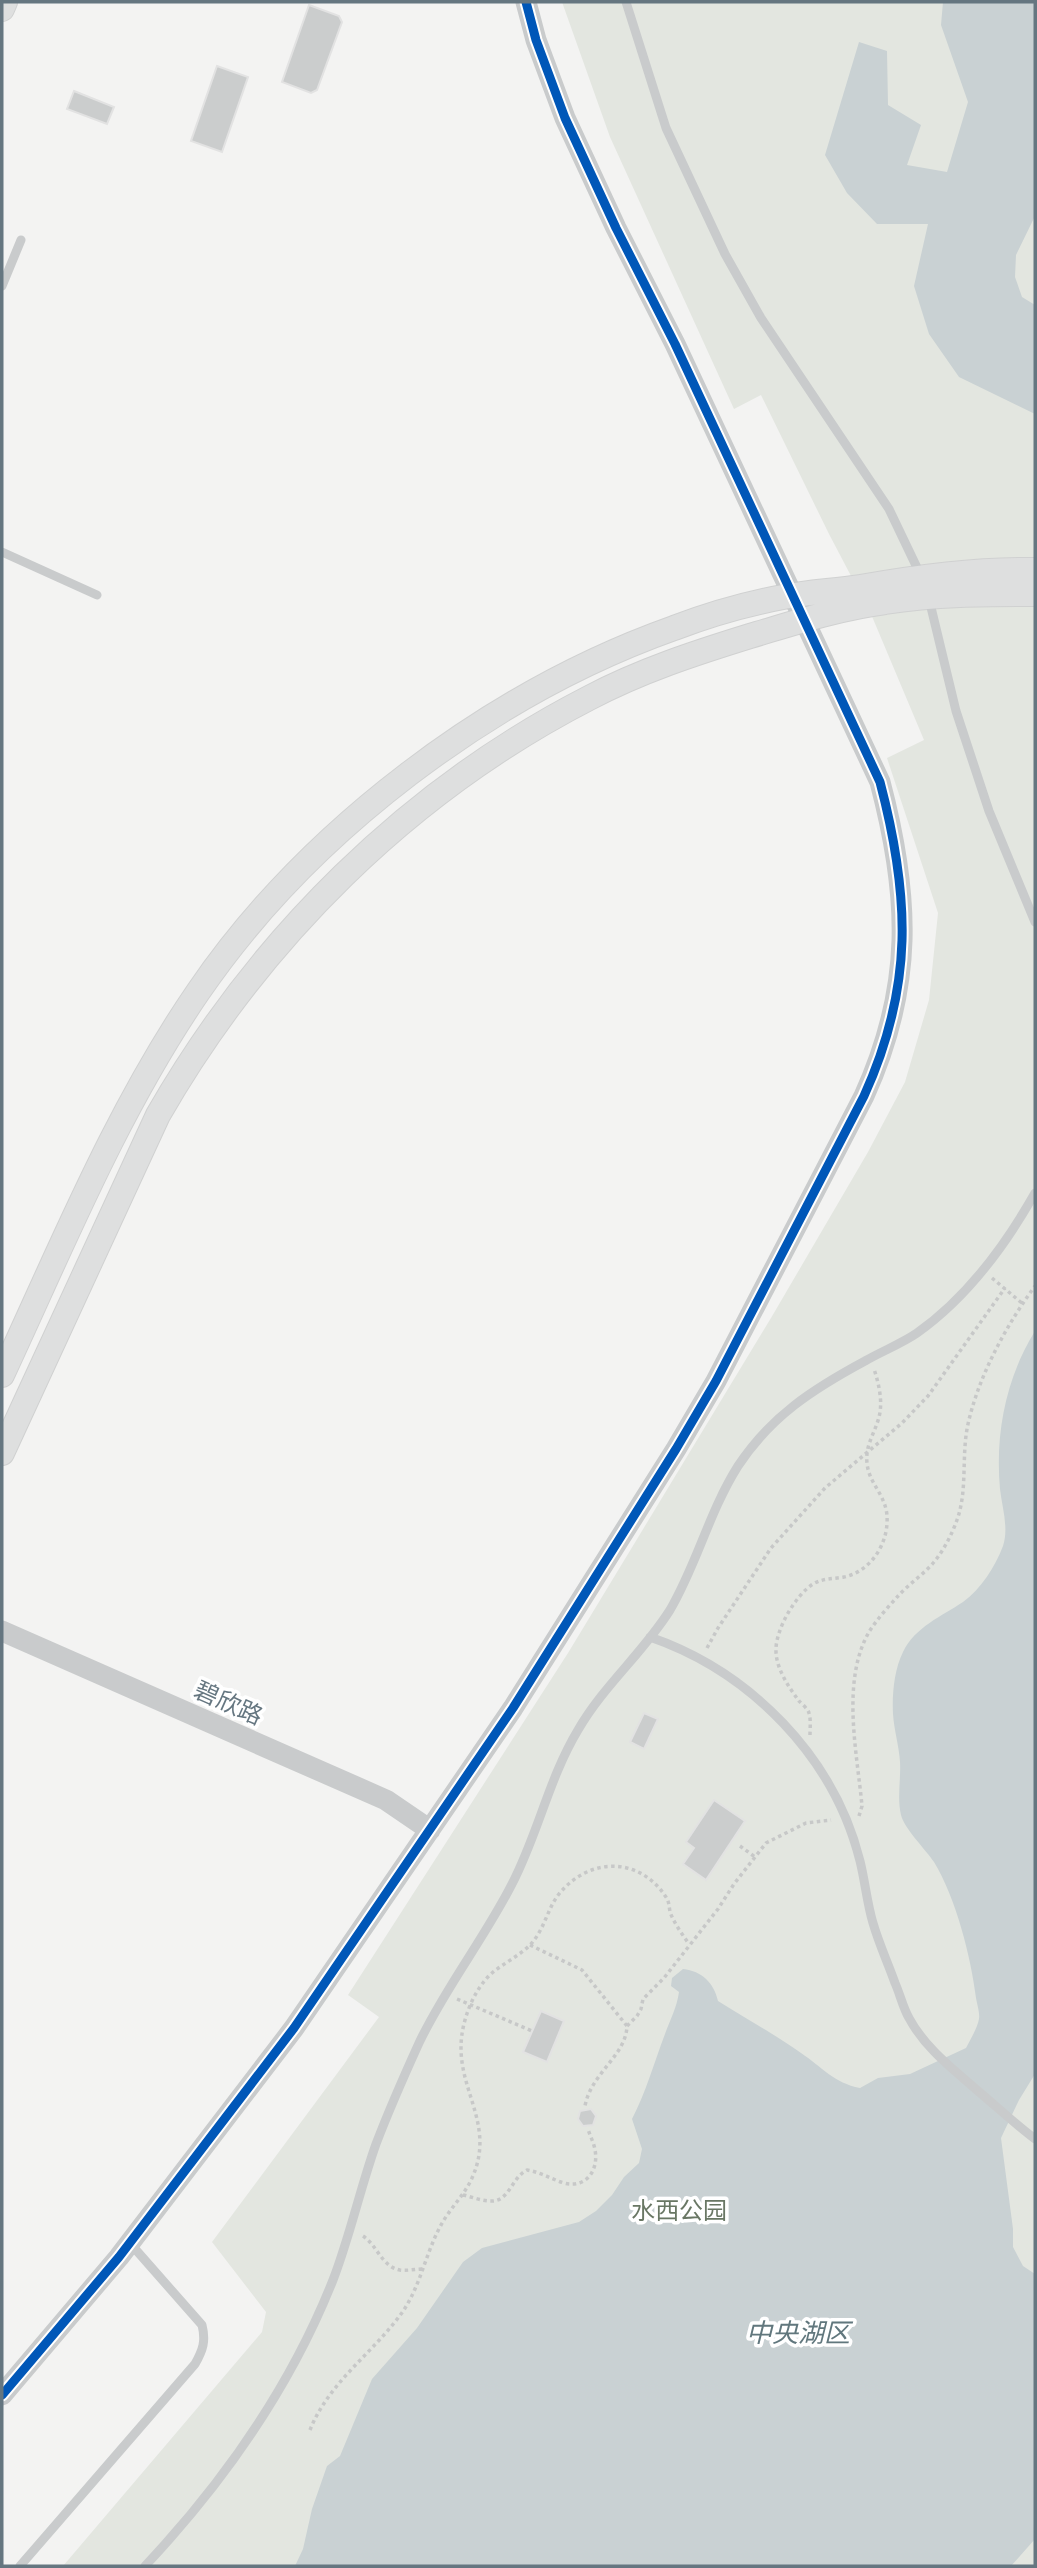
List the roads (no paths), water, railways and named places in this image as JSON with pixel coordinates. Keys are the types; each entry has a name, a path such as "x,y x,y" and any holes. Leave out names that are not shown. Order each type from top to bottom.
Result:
{"main road":[{"path":"2,9 5,2"},
{"path":"2,1453 159,1115 185,1069 254,973 329,890 376,844 415,811 492,754 601,692 683,657 799,622 885,601 978,571 1035,570"},
{"path":"2,1375 138,1087 199,990 229,950 271,902 320,851 391,787 442,749 543,685 616,650 675,627 787,596 925,587 1035,594"}],"street":[{"path":"514,2 531,61 550,109 609,238 682,380 787,596"},
{"path":"2,2395 126,2239 423,1832 648,1479 708,1379 846,1112 867,1067 880,1028 890,984 893,907 883,834 862,770 675,344 616,228 565,118 536,40 526,2"},
{"name":"碧欣路","path":"2,1631 386,1800 423,1832"},
{"name":"碧欣路","path":"2,1643 381,1810 423,1832"},
{"path":"2,2379 126,2239"}],"lane":[{"path":"626,2 666,128 725,254 761,318 889,509 925,587 956,711 985,799 1035,922"},
{"path":"2,286 21,240"},
{"path":"2,552 97,595"},
{"path":"145,2566 191,2514 263,2416 303,2346 333,2279 376,2144 434,2012 486,1931 514,1881 550,1788 576,1732 595,1701 669,1611 687,1577 715,1507 739,1465 756,1442 789,1407 822,1385 916,1334 956,1300 984,1270 1018,1223 1035,1193"},
{"path":"650,1637 701,1659 736,1682 778,1716 809,1751 847,1820 860,1859 873,1922 908,2018 934,2053 1035,2138"},
{"path":"20,2566 195,2364 204,2348 202,2325 126,2239"}],"water":[{"path":"943,2 1035,2 1035,216 1016,255 1015,277 1022,297 1035,305 1035,414 959,377 929,334 914,286 928,224 877,224 847,193 825,155 859,42 887,51 888,105 921,125 907,165 947,172 968,102 941,25"},
{"name":"中央湖区","path":"1035,1331 1035,2074 1001,2138 1013,2247 1023,2266 1035,2274 1035,2539 1011,2566 295,2566 303,2549 312,2509 327,2466 340,2456 372,2379 417,2328 463,2262 482,2248 579,2222 596,2211 639,2163 642,2149 632,2119 677,2003 679,1992 671,1986 672,1978 683,1969 696,1972 706,1979 714,1989 718,2001 851,2086 860,2088 878,2078 910,2074 966,2048 979,2017 970,1965 956,1910 942,1876 901,1815 900,1762 893,1691 898,1667 908,1643 922,1629 976,1591 992,1570 1003,1546 1005,1525 999,1468 1001,1427 1010,1387"}],"park label":[{"name":"水西公园","path":"679,2209"}]}
